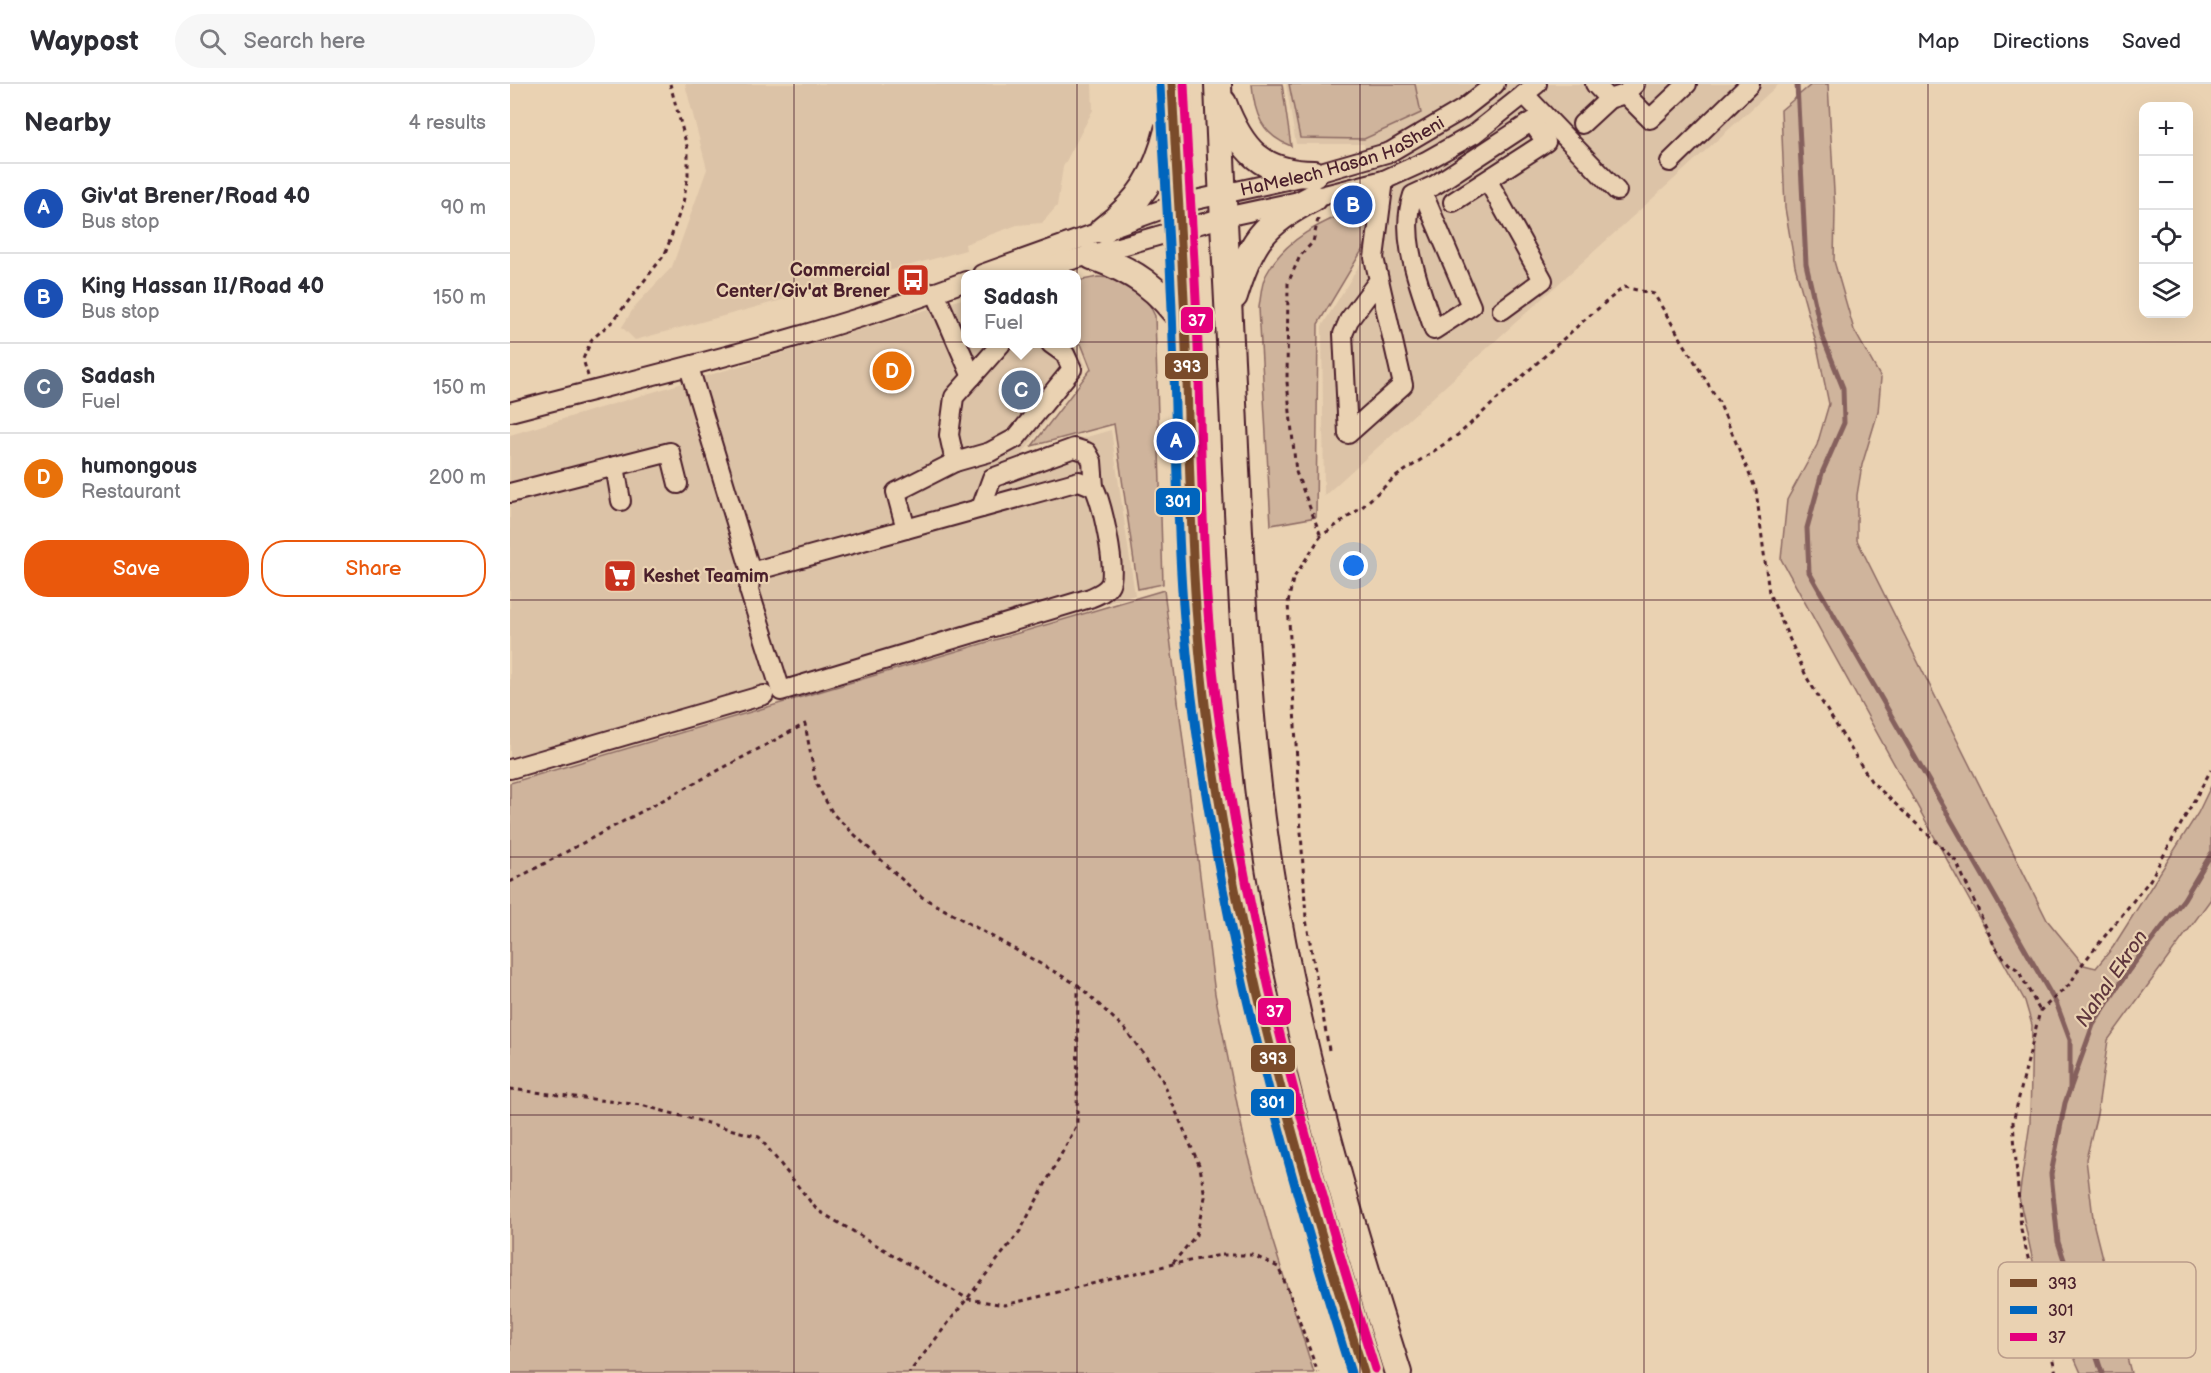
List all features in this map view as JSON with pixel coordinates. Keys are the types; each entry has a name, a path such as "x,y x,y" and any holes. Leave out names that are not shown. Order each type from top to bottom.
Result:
{"highway":[{"path":"1218,88 1230,120 1247,148 1272,168 1313,186 1292,208 1263,231 1253,246 1234,297 1230,322"},
{"path":"1218,88 1249,691 1262,819 1283,944 1316,1089 1350,1220 1398,1373"},
{"path":"1172,90 1185,325 1191,528 1196,612 1208,726 1225,839 1250,965 1281,1091 1322,1239 1364,1373"},
{"path":"1103,230 1138,199 1152,176 1165,142 1172,112 1172,90"},
{"path":"1092,256 1114,264 1144,280 1168,303 1185,325"}],"street":[{"name":"HaMelech Hasan HaSheni","path":"1313,186 1390,152 1463,109 1496,84"},
{"path":"1595,84 1623,92 1650,119 1687,84"},
{"path":"1670,162 1750,84"},
{"path":"1453,202 1546,142 1530,89"},
{"name":"HaMelech Hasan HaSheni","path":"1178,216 1313,186 1384,180 1426,161 1474,134 1530,89"},
{"path":"1582,124 1623,92"},
{"path":"1538,118 1617,191"},
{"path":"1422,191 1471,306 1434,330 1409,246 1408,212 1413,195 1538,118"},
{"path":"1379,280 1349,320 1343,334 1348,434 1403,385 1374,258 1384,180"},
{"path":"1488,181 1543,280 1502,310"},
{"name":"HaMelech Hasan HaSheni","path":"1178,216 1224,206"},
{"path":"993,270 1103,230 1178,216"},
{"path":"1038,270 1092,256 1178,216"},
{"path":"510,412 689,367 961,283"},
{"path":"935,292 961,287"},
{"path":"935,292 972,377"},
{"path":"955,462 949,435 954,397 997,348"},
{"path":"906,529 896,492 955,462 990,452 1016,438 1072,369 1065,354 1057,348"},
{"path":"689,367 751,572 749,590 781,691 1090,598 1103,592 1110,584 1112,568 1101,502 1094,487 1092,461 1087,452 1074,448 992,478 981,508"},
{"path":"510,403 569,396"},
{"path":"510,493 670,452 678,484"},
{"path":"615,466 621,501"},
{"path":"751,572 1079,481 1094,487"},
{"path":"510,769 764,695"}],"path":[{"path":"591,391 583,359 592,339 613,321 665,254 683,203 688,175 688,150 670,84"},
{"path":"1313,186 1318,219 1313,242 1300,256 1288,283 1287,382 1296,472 1321,536"},
{"path":"1330,1057 1306,919 1288,603 1293,579 1321,536 1361,508 1394,478 1460,434 1582,322 1624,287 1654,294 1719,402 1756,490 1769,593 1807,678 1871,782 1956,861 1995,947 2009,964 2018,969 2040,1011"},
{"path":"510,882 806,724 816,783 833,814 922,897 1078,985 1124,1028 1161,1077 1200,1167 1205,1197 1196,1235 1173,1264"},
{"path":"2029,1262 2021,1229 2013,1122 2040,1011 2070,984 2080,967 2150,880 2211,770"},
{"path":"909,1373 1020,1231 1077,1125 1078,985"},
{"path":"510,1089 641,1105 759,1137 817,1210 968,1299 1005,1305 1173,1264 1221,1255 1253,1255 1278,1267 1318,1373"},
{"path":"2052,1358 2056,1373"}],"shaded area":[{"path":"685,84 1092,84 1093,110 1063,167 1057,206 1042,223 1017,225 965,244 966,250 635,340 622,327 635,306 672,267 707,169"},
{"path":"1252,84 1282,84 1291,146 1273,136 1261,122 1255,105"},
{"path":"1286,84 1779,84 1324,496 1322,326 1381,230 1364,144 1296,144"},
{"path":"1289,84 1415,84 1421,113 1364,139 1300,138"},
{"path":"1812,84 1828,84 1835,210 1834,261 1854,330 1881,378 1878,412 1862,465 1857,495 1857,540 2047,920 2084,965 2096,968 2113,947 2198,813 2211,786 2211,899 2108,1040 2097,1114 2086,1159 2094,1226 2103,1262 2033,1262 2019,1197 2030,1123 2032,1025 2025,1001 1781,559 1787,500 1817,445 1829,404 1817,346 1795,266 1785,208 1781,110"},
{"path":"1375,200 1376,227 1318,324 1316,517 1271,525 1259,307 1263,282 1275,260 1299,238 1313,228"},
{"path":"1098,277 1124,279 1145,296 1155,316 1163,584 1138,589 1114,424 1032,446 1091,369 1081,345 1081,280"},
{"path":"961,299 961,348 1075,348 1079,351 1086,366 1021,456 1111,430 1135,595 510,779 510,435"},
{"path":"1164,590 1215,994 1245,1143 1314,1373 510,1373 510,783"},
{"path":"2074,1358 2127,1358 2131,1373 2081,1373"}],"waterway":[{"path":"1797,84 1806,264 1822,335 1843,388 1844,423 1822,473 1807,528 1809,572 2057,1005 2070,1040 2070,1089"},
{"name":"Nahal Ekron","path":"2065,1262 2058,1242 2051,1174 2065,1103 2093,1025 2129,970 2184,899 2211,854"},
{"name":"Nahal Ekron","path":"2097,1358 2102,1373"}],"transit line":[{"name":"393","path":"1172,84 1185,314 1195,586 1208,728 1236,892 1272,1054 1339,1294 1364,1373"},
{"name":"37","path":"1184,84 1197,313 1206,584 1220,726 1248,889 1284,1051 1327,1211 1375,1369"},
{"name":"301","path":"1160,85 1171,277 1182,597 1190,682 1202,770 1217,858 1254,1031 1300,1203 1351,1373"}],"place":[{"name":"King Hassan II/Road 40","path":"1353,205"},
{"name":"Commercial Center/Giv'at Brener","path":"913,280"},
{"name":"humongous","path":"892,371"},
{"name":"Sadash","path":"1021,390"},
{"name":"Giv'at Brener/Road 40","path":"1176,441"},
{"name":"Keshet Teamim","path":"620,576"}]}
